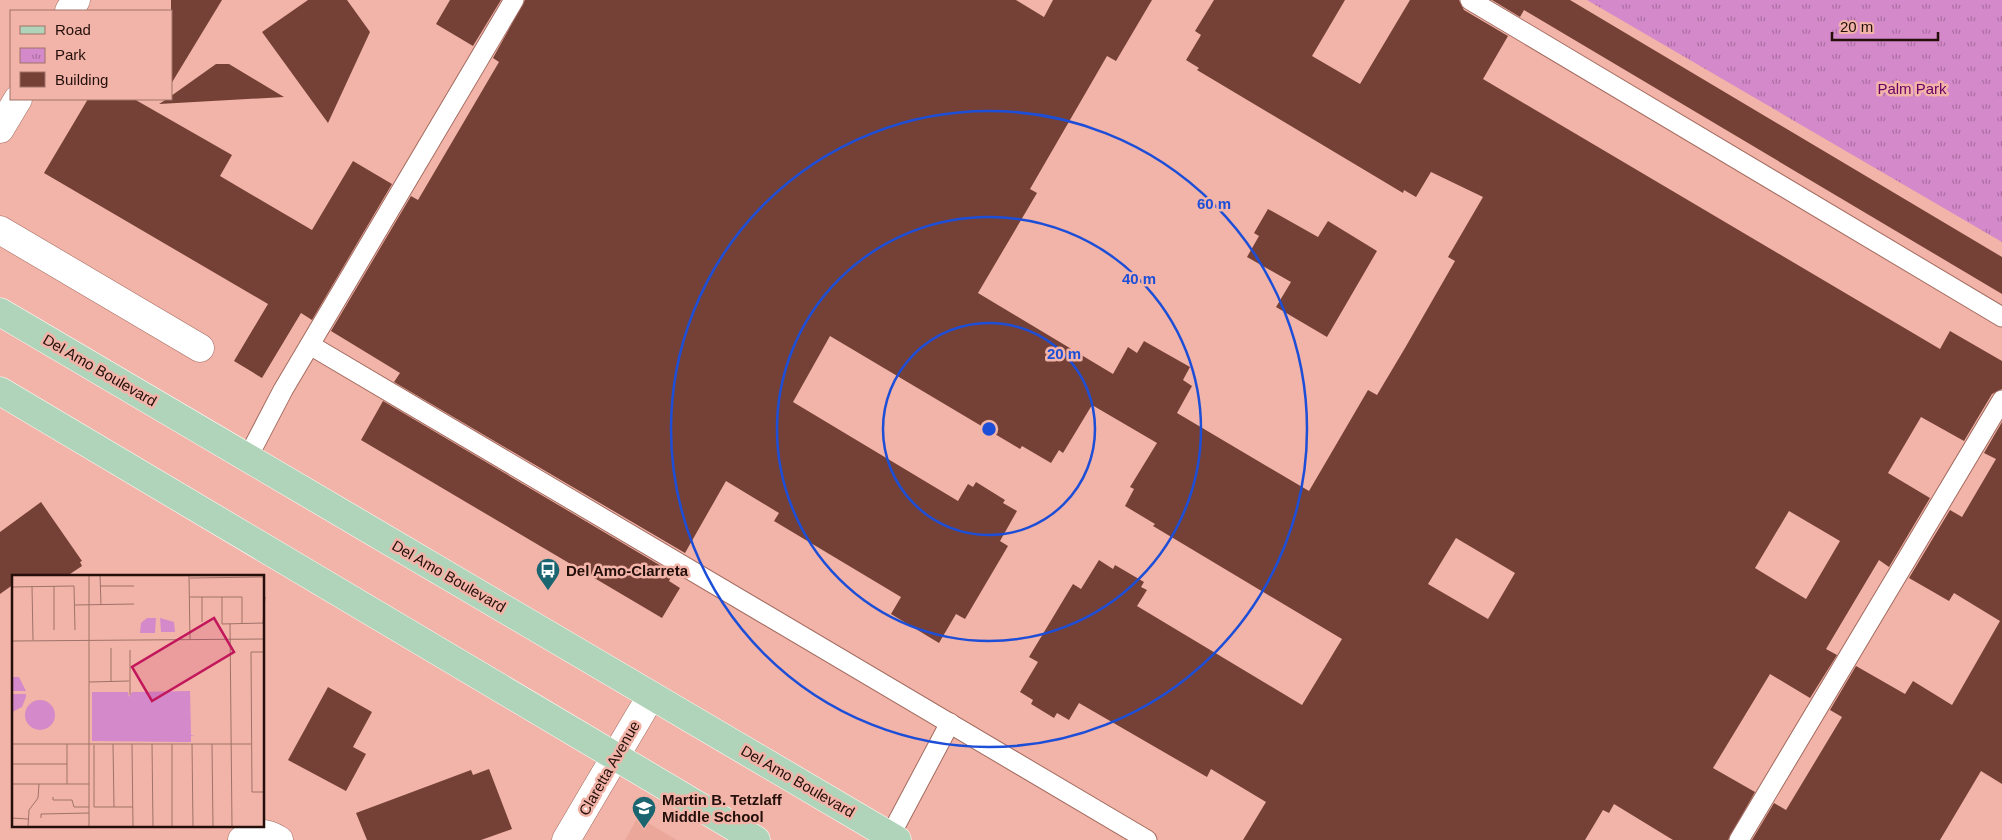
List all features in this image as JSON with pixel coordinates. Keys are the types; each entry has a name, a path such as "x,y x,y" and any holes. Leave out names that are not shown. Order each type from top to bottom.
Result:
{"main road":[{"name":"Del Amo Boulevard","path":"0,312 894,838"},
{"path":"0,391 756,840"}],"street":[{"path":"0,129 17,100"},
{"path":"0,230 200,348"},
{"name":"Claretta Avenue","path":"566,840 651,696"},
{"path":"242,840 256,834 267,835 279,840"}],"lane":[{"path":"248,457 310,345 514,0"},
{"path":"1470,0 2002,317"},
{"path":"310,345 1147,840"},
{"path":"1739,840 2002,400"},
{"path":"894,838 950,723"}],"shaded area":[{"name":"Martin B. Tetzlaff Middle School","path":"638,817 677,840 625,840"}],"green space":[{"name":"Palm Park","path":"1587,0 2002,0 2002,242"}],"building":[{"path":"171,0 222,0 172,82 172,10"},
{"path":"308,0 347,0 370,32 328,123 262,32"},
{"path":"450,0 501,0 473,46 436,24"},
{"path":"525,0 1016,0 1044,17 1053,0 1152,0 1116,61 1107,56 1030,189 1037,193 978,293 1113,374 1128,347 1137,353 1144,341 1190,367 1183,380 1192,386 1177,413 1309,491 1368,390 1377,395 1405,348 1455,261 1448,257 1483,197 1431,172 1416,197 1404,190 1403,193 1197,70 1199,68 1186,60 1201,35 1195,31 1214,0 1345,0 1312,56 1360,84 1410,0 1459,0 1464,10 1508,36 1483,79 1940,349 1950,331 2002,361 2002,389 1992,394 1964,441 1921,417 1888,473 1930,498 1889,567 1879,560 1826,649 1837,655 1810,698 1770,674 1713,768 1755,792 1728,840 1673,840 1614,804 1609,813 1603,810 1585,840 1243,840 1266,802 1211,769 1207,777 1079,703 1069,720 1057,713 1054,718 1031,704 1033,700 1020,692 1038,662 1029,657 1073,584 1081,589 1099,560 1113,569 1115,565 1144,582 1141,587 1147,590 1137,606 1302,705 1342,639 1153,526 1155,524 1125,506 1134,489 1130,487 1157,443 1092,405 1063,453 1059,450 1051,463 1022,446 1020,449 830,336 793,402 958,501 968,484 973,487 976,482 1005,500 1003,503 1017,511 1000,541 1008,546 965,619 956,614 939,643 891,614 901,597 774,521 779,513 726,481 685,553 394,382 400,373 331,331 411,196 418,200 499,62 493,58","holes":["1789,511 1840,541 1806,599 1755,568","1456,538 1515,573 1488,619 1428,584"]},
{"path":"1492,0 1570,0 2002,257 2002,294 1524,10 1520,17"},
{"path":"216,64 229,64 284,97 159,104 165,100 172,100 172,95"},
{"path":"87,100 136,100 232,155 220,176 312,230 353,161 392,184 312,320 301,313 262,378 234,361 268,304 44,173"},
{"path":"1268,209 1318,237 1328,221 1377,251 1327,337 1276,307 1291,282 1247,257 1259,236 1254,233"},
{"path":"383,401 673,573 669,581 680,588 662,618 361,440"},
{"path":"2002,422 2002,784 1981,771 1940,840 1752,840 1774,803 1786,810 1842,717 1830,710 1856,666 1905,694 1913,681 1952,705 2000,621 1954,593 1949,601 1909,578 1950,510 1962,517 1996,459 1984,453"},
{"path":"41,502 82,561 80,562 82,566 68,575 12,575 12,585 0,594 0,532"},
{"path":"328,687 372,712 353,747 366,754 346,791 288,760"},
{"path":"489,769 512,829 481,840 367,840 356,813 471,770 473,775"}],"place":[{"name":"Del Amo-Clarreta","path":"548,591"},
{"name":"Martin B. Tetzlaff Middle School","path":"644,829"}]}
